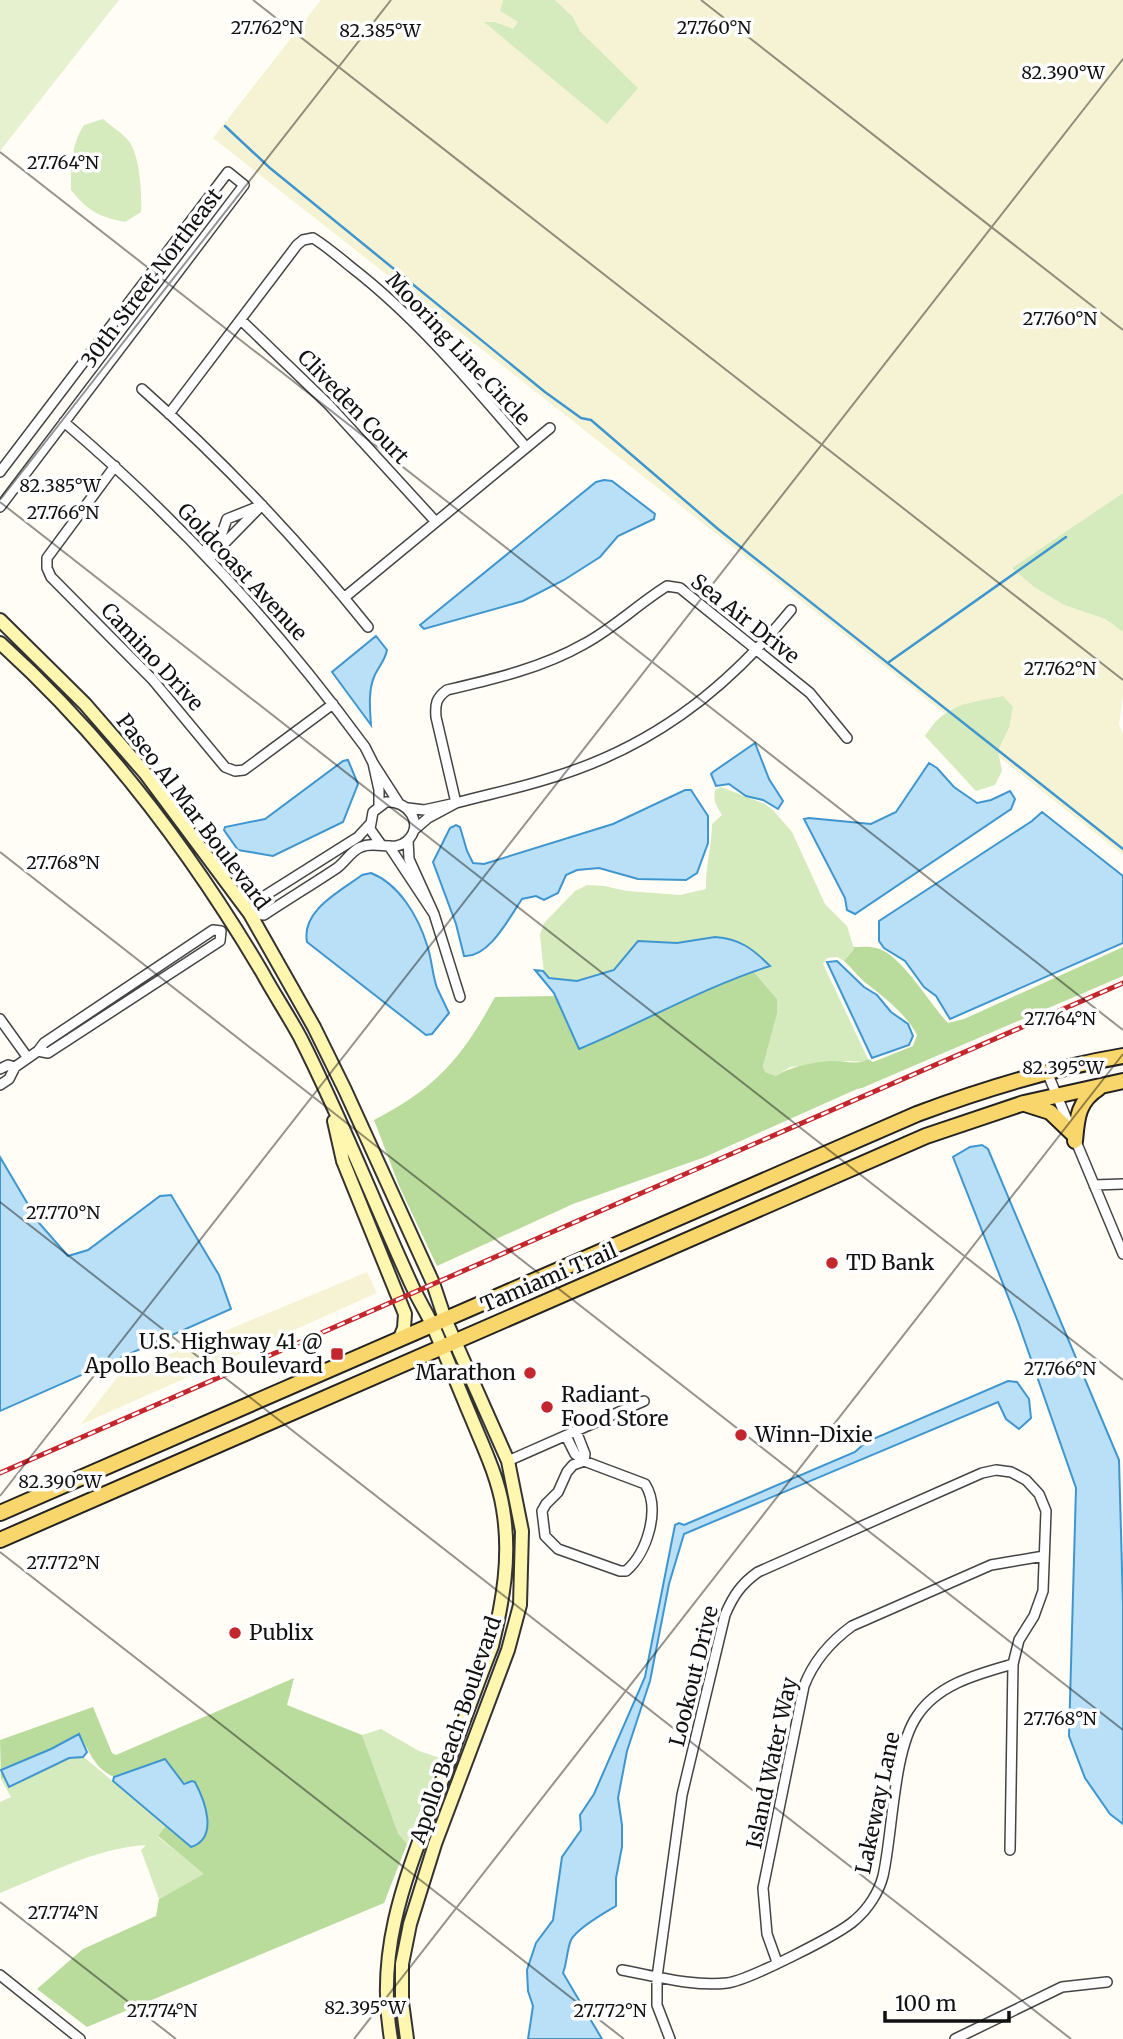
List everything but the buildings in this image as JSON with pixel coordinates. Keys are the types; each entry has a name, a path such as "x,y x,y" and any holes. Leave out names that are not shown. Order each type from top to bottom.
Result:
{"main road":[{"name":"Paseo Al Mar Boulevard","path":"0,620 85,704 145,773 250,914 314,1027 345,1090 433,1283 439,1322"},
{"name":"Paseo Al Mar Boulevard","path":"0,643 105,752 190,860 233,924 282,1007 329,1097 415,1291 439,1322"},
{"name":"Tamiami Trail","path":"0,1513 917,1114 1047,1072 1123,1056"},
{"name":"Tamiami Trail","path":"0,1540 926,1136 1056,1094 1123,1081"},
{"path":"1074,1137 1080,1106 1105,1084"},
{"path":"329,1097 342,1161 405,1314 400,1338"},
{"path":"1024,1103 1050,1112 1074,1137"},
{"path":"724,1224 729,1210 751,1186"},
{"name":"Apollo Beach Boulevard","path":"391,2039 386,1991 387,1954 392,1927 404,1881 492,1646 501,1607 508,1550 503,1507 439,1322"},
{"name":"Apollo Beach Boulevard","path":"407,2039 402,2002 402,1964 413,1912 435,1844 508,1650 520,1605 522,1531 508,1461 448,1344"},
{"path":"136,1453 145,1476"}],"street":[{"name":"30th Street Northeast","path":"0,472 228,172 244,185 0,507"},
{"name":"Mooring Line Circle","path":"169,414 297,245 303,240 313,238 373,284 414,323 526,447"},
{"name":"Cliveden Court","path":"241,320 330,405 436,522"},
{"path":"142,389 262,505 368,626"},
{"name":"Goldcoast Avenue","path":"64,422 115,466 206,555 280,636 365,747 398,802"},
{"name":"Mooring Line Circle","path":"345,597 550,428"},
{"name":"Camino Drive","path":"115,466 47,558 47,568 51,577 152,679 225,767 235,771 244,770 333,704"},
{"path":"206,555 262,505"},
{"path":"206,555 221,536 227,519 262,505"},
{"name":"Sea Air Drive","path":"456,803 435,706 439,696 447,690 505,676 551,660 583,645 667,586 680,588 810,692 847,738"},
{"path":"434,914 384,845 372,835 370,824 373,813 379,806 386,802 398,802 408,808 424,810 456,803 546,780 632,745 677,719 722,684 758,650 791,610"},
{"name":"Goldcoast Avenue","path":"373,763 379,790 379,806"},
{"path":"370,824 358,837 256,902 250,914 264,915 341,865 351,852 363,845 397,846 408,840 414,830 428,818 456,803"},
{"path":"408,808 414,819 414,830"},
{"path":"408,840 409,859 434,914 460,997"},
{"path":"0,1085 9,1079 15,1067 38,1051 44,1043 189,944 213,930 221,931 220,941 120,1008 48,1054 38,1051"},
{"path":"0,1019 27,1058"},
{"path":"0,1069 8,1065 15,1067"},
{"path":"1047,1072 1122,1252"},
{"path":"1094,1185 1123,1184"},
{"path":"508,1461 644,1401"},
{"path":"576,1431 585,1454 584,1461"},
{"path":"566,1436 575,1454 584,1461 645,1484 650,1492 652,1505 648,1534 639,1558 626,1571 562,1551 550,1543 545,1535 542,1511 545,1504 558,1492 573,1465 584,1461"},
{"name":"Lookout Drive","path":"670,2039 657,2006 657,1977 682,1795 724,1615 744,1582 758,1572 982,1473 996,1470 1011,1472 1026,1480 1039,1494 1046,1511 1044,1556"},
{"path":"1010,1850 1013,1664 1019,1640 1034,1616 1043,1591 1044,1556"},
{"name":"Island Water Way","path":"778,1962 766,1934 763,1888 804,1686 821,1654 834,1639 864,1620 991,1565 1044,1556"},
{"name":"Lakeway Lane","path":"622,1970 657,1977 725,1983 739,1981 855,1922 871,1903 883,1878 902,1757 916,1717 933,1697 956,1684 1013,1664"},
{"path":"0,1976 79,2039"},
{"path":"955,2039 1062,1987 1107,1982"}],"shaded area":[{"path":"321,0 503,0 500,11 518,22 513,30 495,22 607,123 637,87 580,31 573,17 555,0 1123,0 1123,493 1012,568 1034,587 1064,605 1105,619 1123,632 1123,695 1119,724 1123,735 1123,855 999,757 998,752 1009,728 951,708 944,713 213,138"},
{"path":"367,1272 377,1293 80,1425 119,1375"}],"green space":[{"path":"0,0 119,0 0,151"},
{"path":"503,0 555,0 573,17 580,31 638,88 607,124 484,22 495,22 513,29 518,22 500,11"},
{"path":"103,119 129,141 138,165 141,212 125,222 95,212 71,190 76,140 84,125"},
{"path":"1123,493 1123,632 1105,619 1064,605 1034,587 1012,568"},
{"path":"1003,696 1013,707 1009,728 998,751 1002,771 995,785 976,791 925,736 941,717 959,706"},
{"path":"721,787 765,804 773,810 792,832 825,904 847,926 854,949 844,961 837,957 827,958 823,964 868,1059 866,1062 848,1061 790,1067 776,1076 765,1072 763,1066 777,1014 777,999 753,971 769,966 715,937 677,943 638,941 617,968 588,978 559,980 544,974 540,935 544,923 575,891 587,885 680,895 706,889 712,824 722,815 714,797 715,790"},
{"path":"853,947 876,948 895,959 948,1023 964,1019 1123,947 1123,976 705,1157 573,1204 437,1266 400,1188 374,1120 414,1096 445,1069 471,1037 495,997 555,996 580,1049 709,988 753,971 777,999 777,1014 763,1066 765,1072 776,1076 795,1067 816,1063 860,1062 868,1059 873,1062 913,1046 917,1035 908,1021 844,961"},
{"path":"294,1678 287,1705 362,1735 398,1833 407,1844 384,1903 87,2027 37,1989 83,1949 156,1916 159,1899 204,1874 158,1836 166,1826 191,1847 208,1817 195,1782 183,1782 179,1779 165,1759 114,1777 100,1768 78,1734 52,1749 3,1768 1,1770 4,1778 1,1779 0,1740 93,1707 112,1753 116,1755"},
{"path":"381,1729 419,1751 440,1758 407,1844 398,1833 362,1735"},
{"path":"75,1756 85,1758 166,1826 158,1837 205,1874 159,1899 141,1850 146,1845 91,1856 0,1893 0,1802 11,1797 1,1779 4,1778 9,1787"}],"water":[{"path":"612,481 655,514 654,519 618,536 600,557 564,580 523,601 424,629 420,625 596,482"},
{"path":"376,636 387,650 371,688 371,725 332,672"},
{"path":"755,743 769,779 783,801 778,809 763,800 746,796 729,784 716,786 711,774"},
{"path":"348,760 358,784 343,822 273,856 238,850 224,830 225,827 265,819"},
{"path":"929,763 954,787 977,803 1010,791 1015,799 1011,809 855,914 847,910 845,898 804,819 871,824 896,812"},
{"path":"685,790 691,790 708,816 708,843 697,873 686,880 638,879 599,868 577,870 566,875 558,893 544,900 536,896 522,899 490,944 482,951 464,956 456,924 433,862 450,828 456,825 460,827 473,863 484,864 613,824"},
{"path":"1042,812 1123,876 1123,943 950,1019 936,996 924,987 905,961 884,948 879,941 879,921"},
{"path":"371,873 399,893 413,912 423,934 437,988 449,1013 432,1034 426,1035 307,942 310,920 316,911 362,875"},
{"path":"715,937 745,945 770,966 721,984 579,1049 554,993 535,970 543,971 549,978 577,981 614,970 638,941 677,943"},
{"path":"837,961 864,987 877,995 891,1012 908,1024 913,1036 909,1045 872,1058 827,962"},
{"path":"982,1145 988,1149 1119,1460 1123,1605 1123,1824 1110,1814 1085,1778 1069,1736 1076,1488 1018,1322 953,1157 970,1147"},
{"path":"0,1157 39,1223 68,1256 88,1250 160,1196 171,1195 219,1275 231,1309 0,1411"},
{"path":"1008,1381 1017,1382 1029,1399 1031,1418 1019,1429 1006,1419 998,1402 684,1534 669,1584 650,1681 627,1751 618,1798 622,1847 616,1878 616,1906 574,1935 563,1973 602,2039 528,2039 533,2006 528,1991 527,1970 536,1943 553,1920 562,1857 581,1830 580,1815 594,1794 645,1677 675,1525 684,1525 855,1452 866,1442"},
{"path":"79,1734 87,1752 83,1757 69,1758 9,1787 1,1770"},
{"path":"165,1759 184,1784 195,1782 206,1809 205,1836 191,1847 113,1781 114,1777"}],"waterway":[{"path":"225,126 270,168 545,392 581,418 591,420 718,529 1123,849"},
{"path":"889,662 1066,537"}],"railway":[{"path":"0,1473 1123,983"}],"place":[{"name":"TD Bank","path":"832,1263"},
{"name":"U.S. Highway 41 @ Apollo Beach Boulevard","path":"337,1354"},
{"name":"Marathon","path":"530,1373"},
{"name":"Radiant Food Store","path":"547,1407"},
{"name":"Winn-Dixie","path":"741,1435"},
{"name":"Publix","path":"235,1633"}]}
